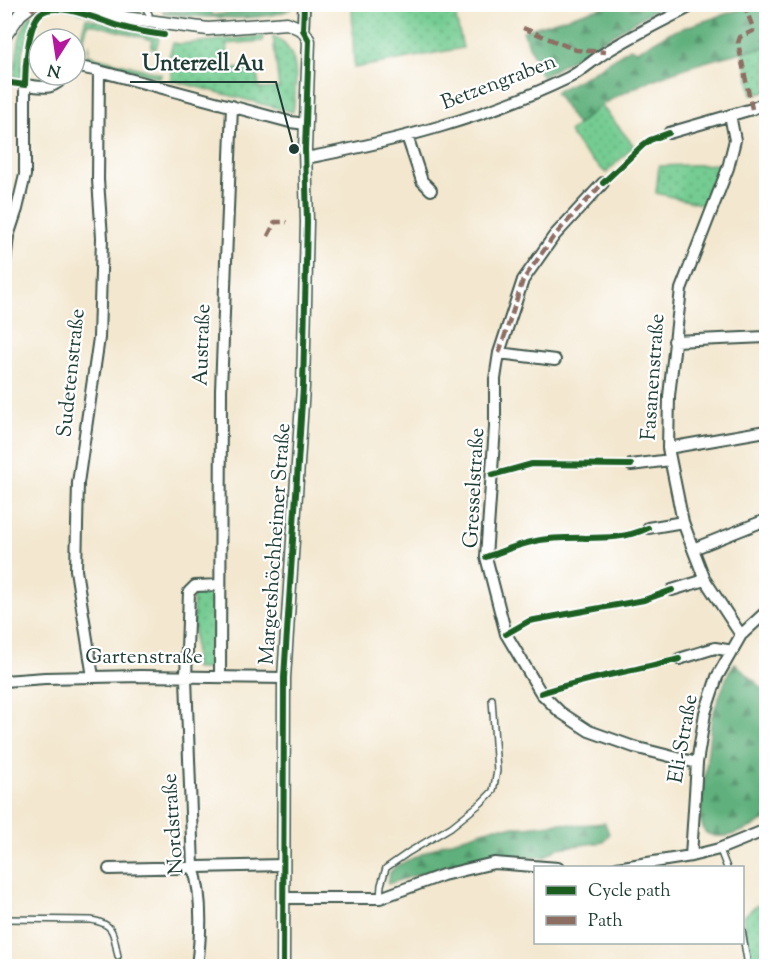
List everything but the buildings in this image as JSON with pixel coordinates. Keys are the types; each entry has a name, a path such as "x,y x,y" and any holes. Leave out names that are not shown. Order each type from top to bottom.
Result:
{"street":[{"path":"4,37 20,14 33,4"},
{"path":"86,4 125,18 148,22 208,29 287,23 303,30 304,4"},
{"name":"Betzengraben","path":"306,158 352,150 459,121 549,87 572,76 606,52 695,4"},
{"name":"Margetshöchheimer Straße","path":"284,966 284,678 303,387 307,222 306,124 309,41 303,30"},
{"path":"87,68 290,122 306,124"},
{"name":"Sudetenstraße","path":"93,677 76,570 78,483 99,338 102,238 98,180 99,71"},
{"path":"4,271 8,236 18,209 25,175 25,85 27,85"},
{"path":"669,133 752,109 766,102"},
{"name":"Austraße","path":"220,678 221,390 232,106"},
{"name":"Fasanenstraße","path":"730,115 735,140 728,168 681,289 669,396 668,448 683,522 705,580 741,634"},
{"path":"407,136 422,181 431,190"},
{"name":"Gresselstraße","path":"603,183 554,236 523,280 500,353 495,379 495,427 486,556 506,634 541,693 589,731 634,747 697,763"},
{"path":"674,340 766,337"},
{"path":"500,353 555,360"},
{"path":"668,448 766,431"},
{"path":"631,465 670,460"},
{"path":"693,549 766,520"},
{"path":"648,528 683,522"},
{"path":"672,591 705,580"},
{"path":"186,678 189,592 195,586 220,585"},
{"name":"Eli-Straße","path":"691,856 697,763 705,713 717,677 741,634 766,612"},
{"path":"679,659 715,648 733,651"},
{"name":"Gartenstraße","path":"4,681 93,677 284,678"},
{"name":"Nordstraße","path":"186,678 194,867 199,907 197,966"},
{"path":"624,866 691,856 719,849 766,830"},
{"path":"284,898 380,898 443,875 494,863 542,866"},
{"path":"109,869 283,865"}],"lane":[{"path":"143,4 149,14 148,22"},
{"path":"380,898 386,868 451,827 493,791 498,771 492,699"},
{"path":"719,849 727,866"},
{"path":"4,919 105,922 112,929 118,956"},
{"path":"744,942 748,966"}],"green space":[{"path":"50,5 80,9 155,29 159,33 62,7 54,6 44,9 43,7"},
{"path":"188,5 210,5 212,15 296,5 270,15 233,18 164,14 163,11 188,11"},
{"path":"352,5 453,5 463,48 354,68"},
{"path":"609,5 658,5 659,7 542,77 523,31"},
{"path":"753,5 766,5 766,47 703,62 642,84 603,104 577,125 555,92 588,75 630,48 637,51 671,32"},
{"path":"31,15 33,16 30,27 27,27 22,53 22,76 14,78 20,37"},
{"path":"86,18 159,38 156,49 151,48 153,40 88,23 87,27 84,27"},
{"path":"263,36 263,41 227,44 229,69 257,68 259,89 279,88 273,36 283,42 289,50 295,70 293,112 170,80 175,57 169,56 173,43"},
{"path":"89,44 88,55 161,74 160,78 87,58"},
{"path":"766,47 766,92 752,95 743,52"},
{"path":"601,105 634,146 606,173 582,151 569,132"},
{"path":"722,164 708,206 656,193 659,166"},
{"path":"196,590 216,590 215,669 195,669 193,593"},
{"path":"735,663 766,692 766,820 736,834 720,836 705,832 700,820 712,716 728,674"},
{"path":"560,823 578,825 605,823 609,834 604,842 558,848 544,857 485,858 445,866 388,884 390,872 396,866 443,844 495,827 526,827"},
{"path":"766,901 766,966 752,966 744,916 754,907"}],"marked path":[{"path":"28,4 39,15"},
{"path":"744,4 753,31 740,37 738,43 752,109"},
{"path":"523,28 576,50 606,52"},
{"path":"499,353 523,280 554,236 603,183"},
{"path":"268,236 275,222 287,222"},
{"path":"766,498 766,524"}],"cycle path":[{"path":"283,966 284,678 303,387 307,222 305,149 309,41 303,30 304,4"},
{"path":"4,82 25,85 28,47 33,26 41,13 49,10 70,10 127,28 164,35"},
{"path":"603,183 643,145 669,133"},
{"path":"492,475 532,464 631,465"},
{"path":"486,557 536,541 621,536 648,528"},
{"path":"506,634 529,621 644,600 672,590"},
{"path":"541,693 679,659"}],"place":[{"name":"Unterzell Au","path":"294,149"}]}
